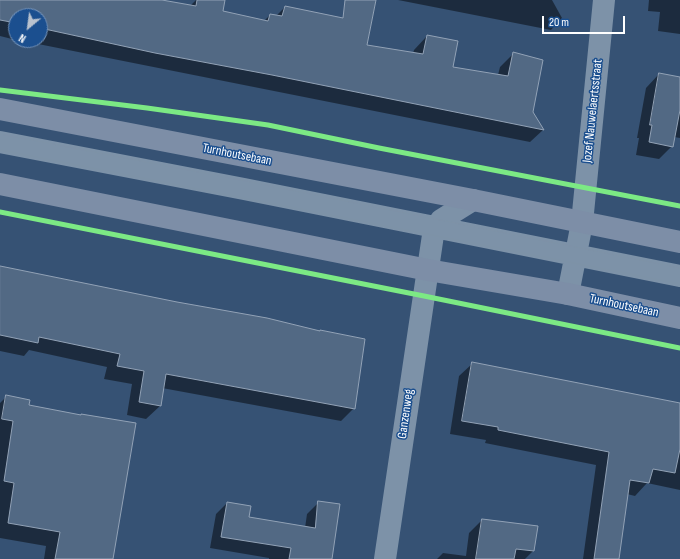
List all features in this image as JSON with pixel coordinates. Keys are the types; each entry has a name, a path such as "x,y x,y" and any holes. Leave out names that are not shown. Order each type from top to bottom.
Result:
{"main road":[{"name":"Turnhoutsebaan","path":"0,109 473,200 680,242"},
{"name":"Turnhoutsebaan","path":"0,184 428,270 568,294 680,318"}],"street":[{"name":"Jozef Nauwelaertsstraat","path":"582,223 604,0"},
{"path":"0,142 680,276"},
{"path":"428,270 433,234 441,220 473,200"},
{"path":"568,294 582,223"},
{"name":"Ganzenweg","path":"385,559 428,270"}],"building":[{"path":"0,0 162,0 196,6 197,0 225,0 223,11 268,21 270,14 282,16 285,6 343,18 345,0 376,0 367,45 423,54 427,35 458,41 453,67 508,76 513,52 543,60 533,112 544,130 155,53 48,30 48,8 8,8 8,22 0,20"},
{"path":"659,73 680,77 680,110 673,147 649,142 652,125 650,125"},
{"path":"0,266 177,302 267,318 320,331 365,339 355,409 166,374 161,406 139,402 144,371 117,366 120,354 39,337 38,343 0,335"},
{"path":"472,362 680,403 680,449 675,473 653,469 649,483 630,480 619,559 594,559 609,452 498,430 498,427 462,421"},
{"path":"6,395 30,400 29,405 81,415 136,423 113,559 55,559 60,532 8,523 14,483 4,481 13,421 2,419"},
{"path":"318,501 340,504 332,559 289,559 291,548 221,537 227,502 251,506 249,517 315,528"},
{"path":"482,519 538,526 534,551 516,549 514,559 476,559"}],"tram line":[{"path":"0,134 246,181 680,268"},
{"path":"0,150 680,284"}],"cycle path":[{"path":"0,90 268,125 680,206"},
{"path":"0,212 680,348"}]}
